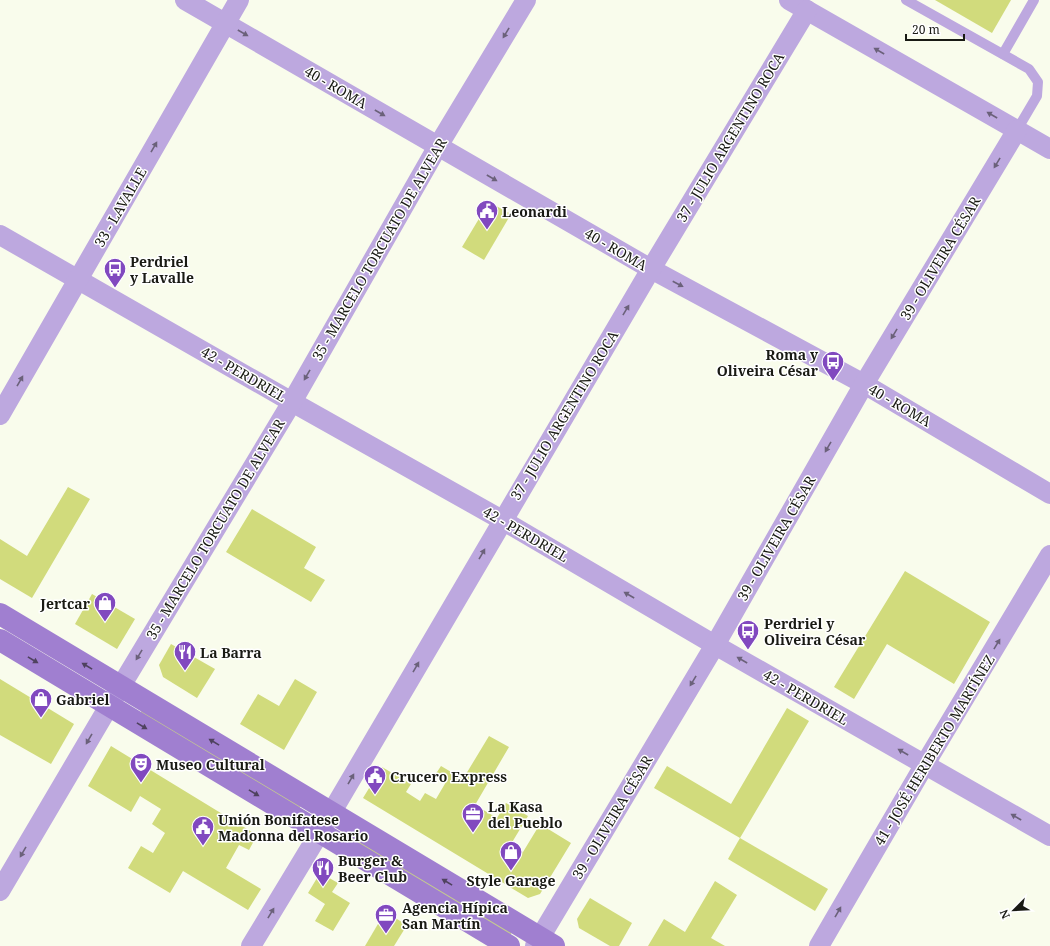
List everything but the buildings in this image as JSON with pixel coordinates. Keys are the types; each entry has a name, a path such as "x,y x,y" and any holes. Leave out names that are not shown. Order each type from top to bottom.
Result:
{"main road":[{"path":"0,614 331,812 543,943"},
{"path":"0,640 509,946"}],"street":[{"name":"40 - ROMA","path":"185,0 650,269 864,384 1050,494"},
{"name":"33 - LAVALLE","path":"0,415 239,0"},
{"name":"35 - MARCELO TORCUATO DE ALVEAR","path":"0,891 109,706 292,402 438,146 526,0"},
{"path":"789,0 1050,149"},
{"name":"37 - JULIO ARGENTINO ROCA","path":"251,946 320,832 650,269 807,10"},
{"name":"39 - OLIVEIRA CÉSAR","path":"543,943 864,384 1018,130"},
{"name":"42 - PERDRIEL","path":"0,235 502,520 715,645 1050,836"},
{"name":"41 - JOSÉ HERIBERTO MARTÍNEZ","path":"819,946 925,764 1050,555"}],"lane":[{"path":"906,0 1029,69 1038,82 1037,96 1018,130"},
{"path":"1003,54 1034,0"}],"green space":[{"path":"142,710 301,805 299,809 140,713"},
{"path":"351,835 512,932 510,936 349,839"}],"place":[{"name":"Leonardi","path":"487,230"},
{"name":"Perdriel y Lavalle","path":"115,288"},
{"name":"Roma y Oliveira César","path":"833,382"},
{"name":"Jertcar","path":"105,622"},
{"name":"Perdriel y Oliveira César","path":"748,650"},
{"name":"La Barra","path":"185,672"},
{"name":"Gabriel","path":"41,718"},
{"name":"Museo Cultural","path":"141,784"},
{"name":"Crucero Express","path":"375,796"},
{"name":"La Kasa del Pueblo","path":"473,834"},
{"name":"Unión Bonifatese Madonna del Rosario","path":"203,846"},
{"name":"Style Garage","path":"511,872"},
{"name":"Burger & Beer Club","path":"323,888"},
{"name":"Agencia Hípica San Martín","path":"386,934"}]}
